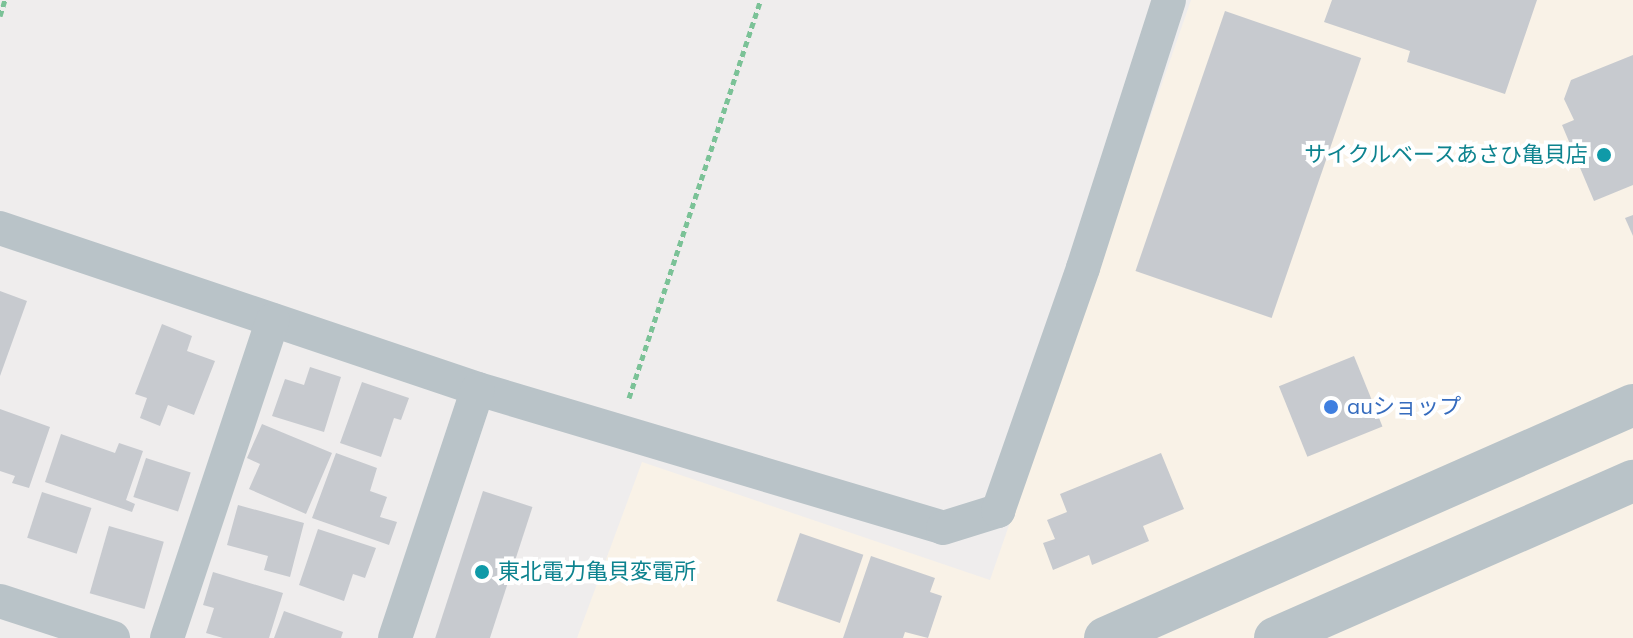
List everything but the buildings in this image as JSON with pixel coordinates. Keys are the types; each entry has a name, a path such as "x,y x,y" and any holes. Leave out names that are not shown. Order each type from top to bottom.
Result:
{"street":[{"path":"0,228 478,389 943,528 998,511 1078,283 1169,0"},
{"path":"167,638 273,320"},
{"path":"395,638 478,389"},
{"path":"1105,638 1633,405"},
{"path":"1275,638 1633,481"},
{"path":"0,601 113,638"}],"path":[{"path":"0,16 5,0"},
{"path":"618,431 761,0"}],"shaded area":[{"path":"1191,0 1633,0 1633,638 577,638 642,462 990,580"}],"place":[{"name":"サイクルベースあさひ亀貝店","path":"1604,155"},
{"name":"auショップ","path":"1331,407"},
{"name":"東北電力亀貝変電所","path":"482,572"}]}
